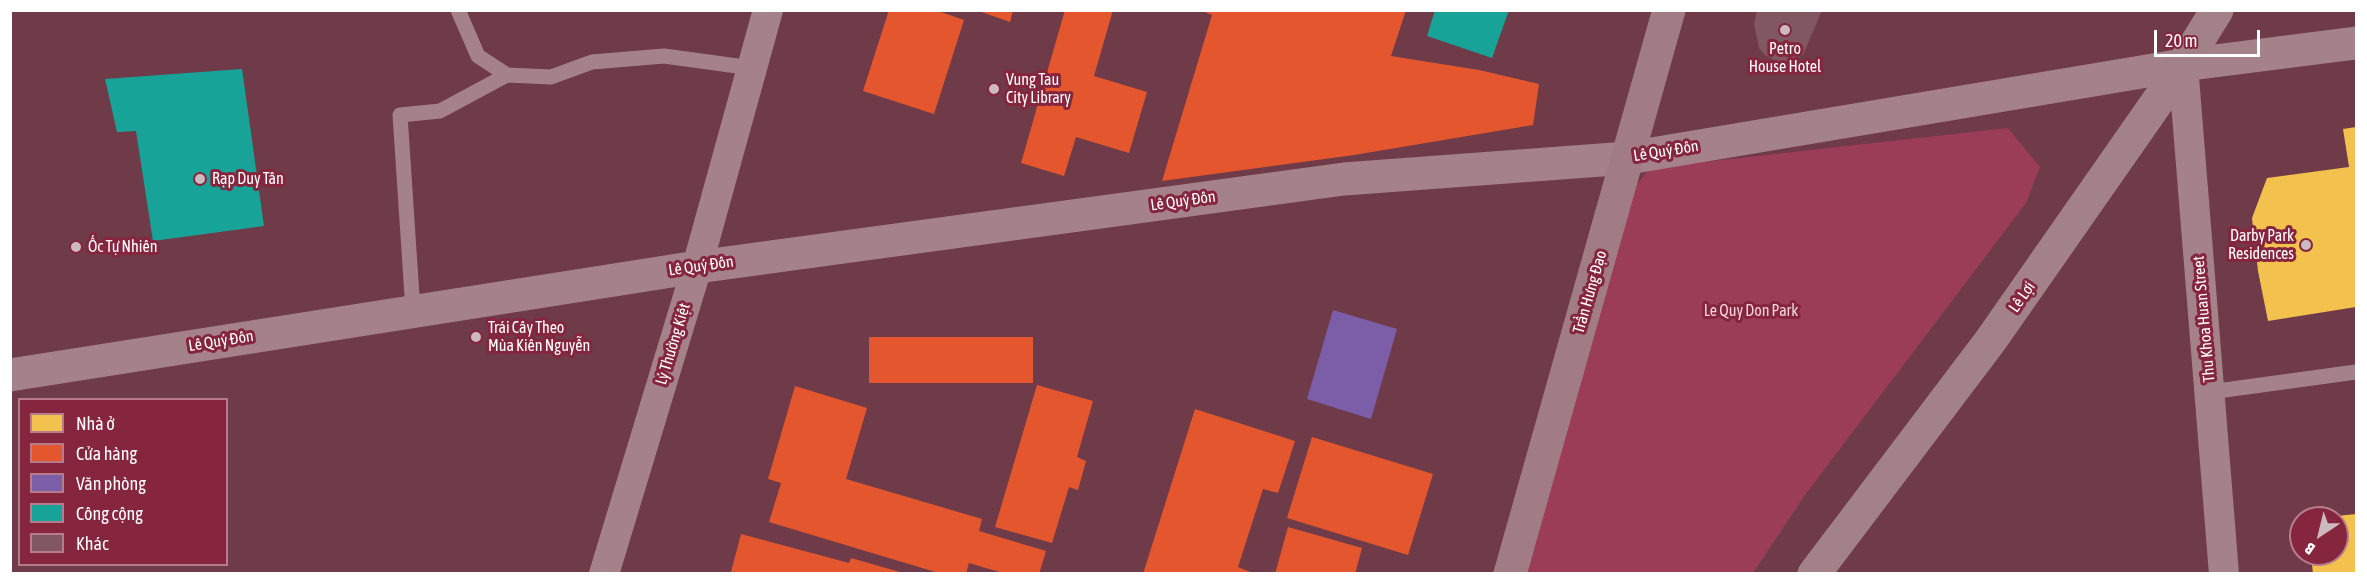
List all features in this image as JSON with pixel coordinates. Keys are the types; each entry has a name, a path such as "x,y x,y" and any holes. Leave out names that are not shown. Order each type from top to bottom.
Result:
{"main road":[{"name":"Trần Hưng Đạo","path":"1510,573 1670,10"},
{"name":"Lê Lợi","path":"1814,573 1991,340 2183,65 2217,10"}],"street":[{"name":"Lý Thường Kiệt","path":"604,573 697,267 768,10"},
{"name":"Lê Quý Đôn","path":"10,375 697,267 1344,179 1628,158 2183,65 2356,44"},
{"name":"Thu Khoa Huan Street","path":"2183,65 2224,573"}],"lane":[{"path":"458,10 478,56 507,75 551,77 592,62 664,56 752,68"},
{"path":"414,311 400,115 440,111 507,75"},
{"path":"2210,392 2356,372"}],"green space":[{"name":"Le Quy Don Park","path":"2008,128 2040,167 2026,203 1805,495 1753,573 1525,574 1619,207 1650,168"}],"building: Nhà ở":[{"name":"Darby Park Residences","path":"2356,127 2356,307 2268,321 2258,271 2252,218 2267,178 2349,167 2343,129"},
{"path":"2356,514 2356,574 2313,574 2312,566 2349,566 2349,515"}],"building: Cửa hàng":[{"path":"889,10 935,10 964,20 934,114 863,91"},
{"path":"976,10 1013,10 1010,22"},
{"path":"1065,10 1113,10 1094,76 1147,92 1129,153 1076,137 1064,176 1021,163"},
{"path":"1200,10 1406,10 1391,56 1479,70 1539,84 1533,125 1354,155 1162,181 1212,15"},
{"path":"869,337 1033,337 1033,383 869,383"},
{"path":"1037,385 1093,401 1077,457 1086,461 1078,490 1069,487 1052,543 995,527"},
{"path":"795,386 867,408 846,479 982,519 979,531 1046,551 1039,574 1006,574 969,563 966,574 942,574 769,522 781,483 768,479"},
{"path":"1195,409 1295,441 1278,493 1263,489 1238,567 1255,574 1143,574"},
{"path":"1312,437 1433,474 1408,555 1287,518"},
{"path":"1288,527 1362,548 1355,574 1275,574"},
{"path":"741,534 849,563 851,558 907,574 735,574 731,572"}],"building: Văn phòng":[{"path":"1333,310 1397,329 1371,419 1307,399"}],"building: Công cộng":[{"path":"1435,10 1509,10 1492,58 1427,36"},
{"name":"Rạp Duy Tân","path":"242,69 264,226 153,241 136,131 117,132 105,79"}],"building: Khác":[{"name":"Petro House Hotel","path":"1757,10 1822,10 1803,55 1787,63 1774,60 1759,48 1754,24"}],"place":[{"name":"Petro House Hotel","path":"1785,30"},
{"name":"Vung Tau City Library","path":"994,89"},
{"name":"Rạp Duy Tân","path":"200,179"},
{"name":"Darby Park Residences","path":"2306,245"},
{"name":"Ốc Tự Nhiên","path":"76,247"},
{"name":"Trái Cây Theo Mùa Kiên Nguyễn","path":"476,337"}]}
